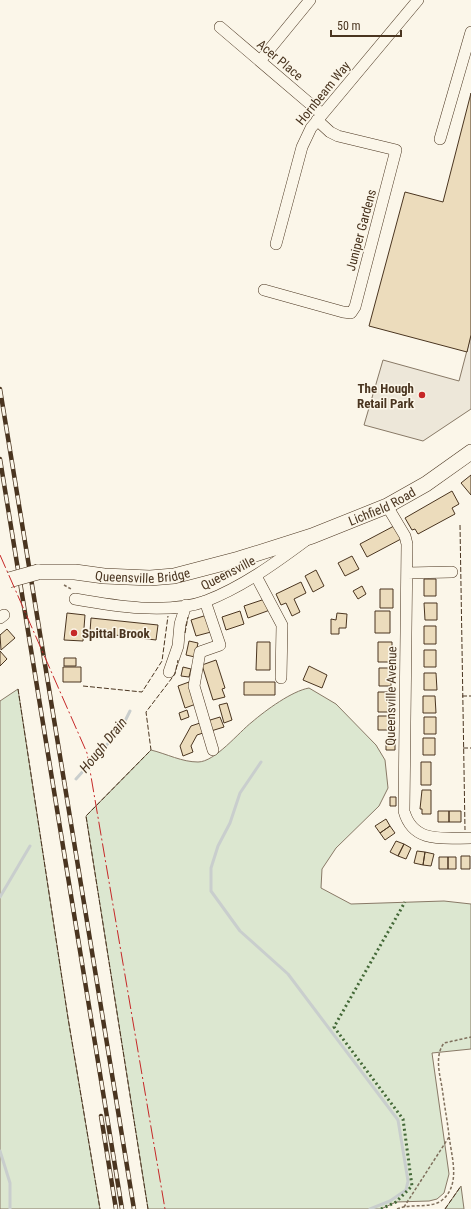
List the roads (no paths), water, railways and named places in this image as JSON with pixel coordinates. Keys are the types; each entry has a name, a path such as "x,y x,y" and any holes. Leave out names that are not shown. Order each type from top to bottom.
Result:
{"highway":[{"name":"Lichfield Road","path":"283,544 312,536 386,506 426,484 471,452"},
{"name":"Queensville Bridge","path":"5,582 38,572 75,572 104,576 150,578 174,576 239,559 283,544"}],"street":[{"path":"260,62 310,0"},
{"name":"Hornbeam Way","path":"276,244 302,146 308,132 418,0"},
{"name":"Acer Place","path":"220,27 319,117"},
{"path":"440,139 471,32"},
{"name":"Juniper Gardens","path":"264,290 343,312 351,313 355,307 396,150 338,136 330,132 319,117"},
{"name":"Queensville Avenue","path":"386,506 407,540 404,811 410,826 424,835 432,837 471,838"},
{"name":"Queensville","path":"75,599 122,608 169,608 205,601 256,576 312,536"},
{"path":"407,573 452,572"},
{"path":"256,576 282,625 281,678"},
{"path":"205,601 220,645 200,652 194,686 212,750"},
{"path":"169,672 178,646 180,624 186,605"}],"waterway":[{"name":"Hough Drain","path":"76,779 121,729 130,711"},
{"path":"261,762 240,793 230,823 218,846 211,868 211,891 240,931 288,974 398,1120 408,1181 406,1190 390,1201 370,1209"},
{"name":"Hough Drain","path":"0,897 30,846"},
{"name":"Hough Drain","path":"0,1151 10,1183 10,1209"}],"railway":[{"path":"0,389 134,1209"},
{"path":"0,459 122,1209"},
{"path":"101,1116 116,1209"}],"place":[{"name":"The Hough Retail Park","path":"422,395"},
{"name":"Spittal Brook","path":"74,633"}]}
